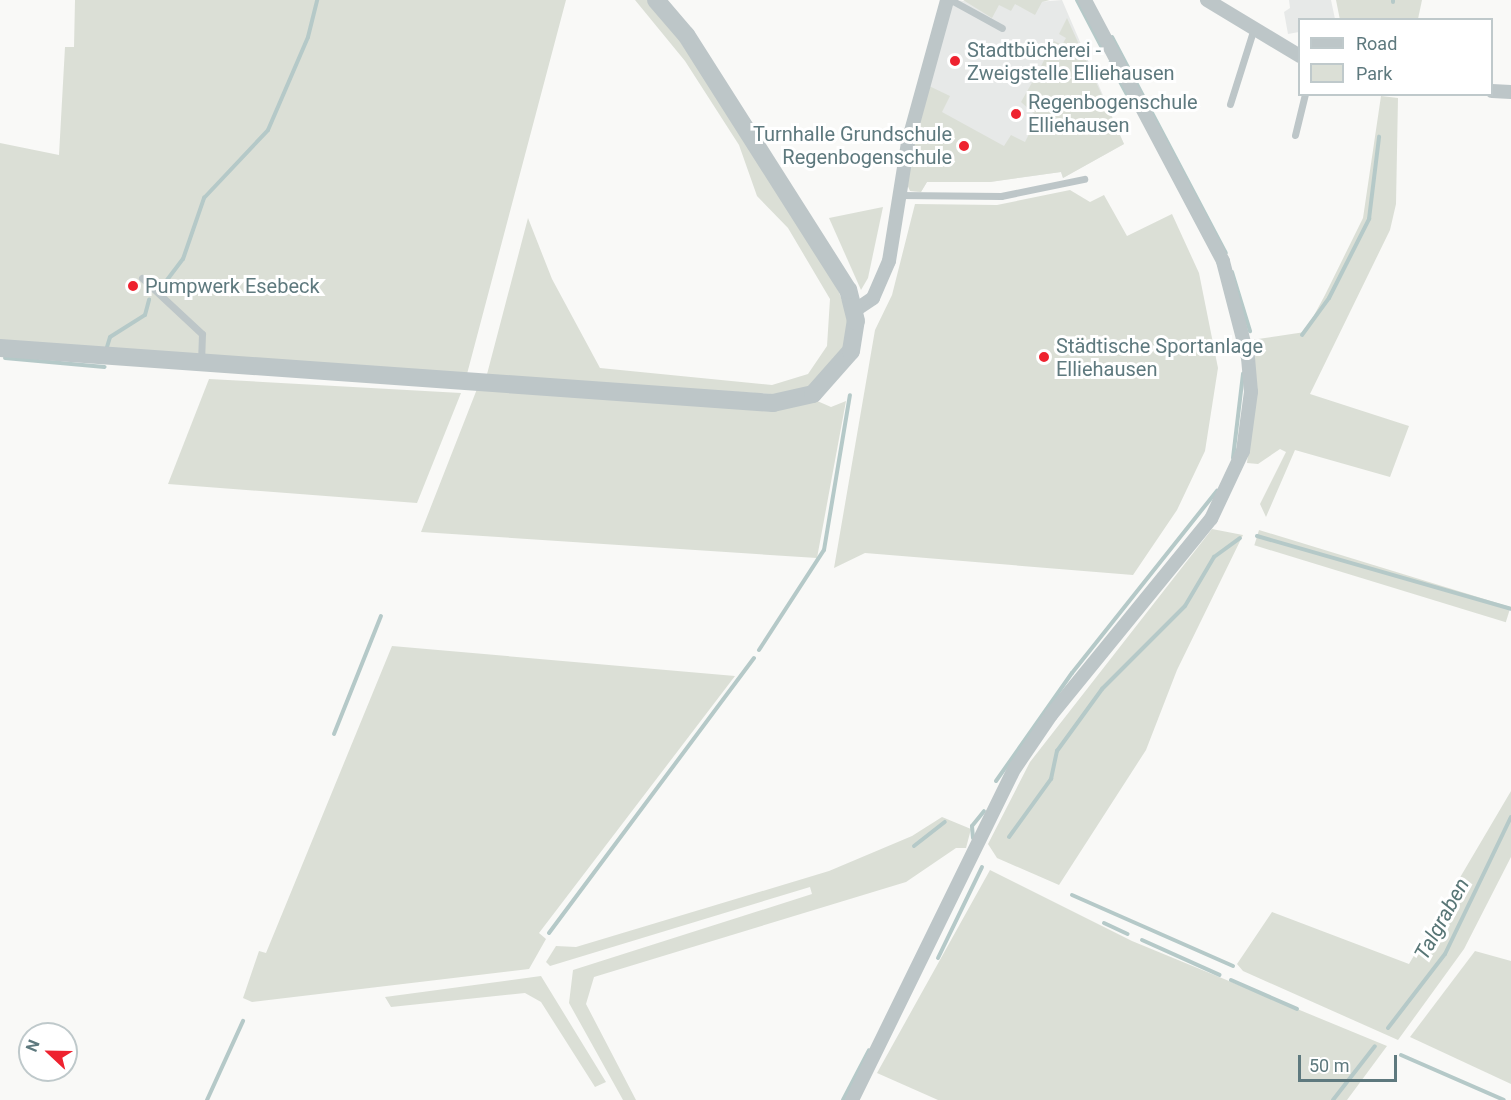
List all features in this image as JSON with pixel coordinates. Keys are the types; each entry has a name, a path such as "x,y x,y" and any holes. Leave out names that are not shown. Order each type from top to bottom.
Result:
{"street":[{"path":"0,348 201,365 773,403 813,394 844,364 855,337 854,311 835,265 686,35 656,0"},
{"path":"854,311 873,298 882,283 935,29 949,0"},
{"path":"852,1100 1015,768 1051,715 1211,519 1237,472 1251,392 1248,358 1223,261 1085,0"},
{"path":"1207,0 1298,55"},
{"path":"1493,91 1511,92"}],"lane":[{"path":"949,0 1002,28"},
{"path":"1230,104 1254,28"},
{"path":"1295,135 1305,96"},
{"path":"899,195 1001,196 1084,179"},
{"path":"142,278 202,334 201,365"}],"shaded area":[{"name":"Regenbogenschule Elliehausen","path":"955,0 999,5 1062,0 1124,144 1063,178 1061,172 990,182 927,182 921,192 910,191 940,31"},
{"path":"1289,0 1331,0 1335,18 1298,18 1298,32 1288,34 1284,12 1290,8"}],"green space":[{"path":"75,0 566,0 467,374 0,340 0,143 59,155 65,47 74,47"},
{"path":"635,0 648,0 662,14 832,272 848,318 846,343 820,381 789,395 486,378 528,218 552,279 600,368 772,385 808,374 827,346 830,299 788,228 757,196 739,145 685,61"},
{"path":"963,0 1050,0 1042,2 1035,15 1015,4 1011,11 999,5 992,18"},
{"path":"1336,0 1422,0 1418,18 1340,18"},
{"path":"1067,18 1124,144 1063,178 1061,172 990,182 927,182 921,192 910,191 906,182 927,85 950,96 942,112 1004,146 1011,135 1025,142 1034,124 1042,121 1021,102 1034,79 1042,83 1046,76 1038,72 1054,41 1062,45 1066,38 1059,34"},
{"path":"1381,96 1398,98 1396,204 1390,230 1310,394 1409,426 1390,477 1295,450 1266,517 1260,504 1286,452 1280,449 1258,464 1247,463 1255,390 1251,340 1305,332 1325,295 1363,218"},
{"name":"Städtische Sportanlage Elliehausen","path":"1070,190 1090,202 1104,195 1127,236 1172,214 1199,273 1218,368 1205,451 1177,510 1133,575 865,553 834,568 875,330 892,295 915,204 997,205"},
{"path":"883,207 868,278 861,290 829,218"},
{"path":"209,379 461,393 417,503 168,484"},
{"path":"477,389 815,400 831,407 846,401 817,558 421,532"},
{"path":"1212,529 1243,535 1177,670 1146,750 1059,885 997,858 988,844 1030,762"},
{"path":"1259,530 1511,607 1506,622 1254,545"},
{"path":"392,646 735,676 539,933 546,939 529,969 252,1002 243,998 259,951 266,953"},
{"path":"1511,791 1511,857 1464,949 1398,1040 1243,971 1237,964 1272,912 1409,964"},
{"path":"942,817 971,829 966,848 956,848 906,882 594,977 586,1004 636,1100 623,1100 569,1003 573,970 812,894 810,887 550,966 546,962 556,946 576,947 829,871 912,836"},
{"path":"990,870 1132,941 1387,1046 1347,1100 938,1100 877,1073"},
{"path":"1475,951 1511,961 1511,1084 1410,1037"},
{"path":"541,976 606,1082 595,1087 541,1002 525,993 391,1007 385,997"}],"waterway":[{"path":"167,280 183,259 204,198 268,130 308,37 317,0"},
{"path":"1077,0 1101,46"},
{"path":"1112,37 1226,253"},
{"path":"1110,63 1130,100"},
{"path":"1302,335 1329,298 1369,219 1379,137"},
{"path":"1232,272 1250,331"},
{"path":"107,347 110,337 145,315 149,300"},
{"path":"5,358 105,367"},
{"path":"1233,458 1243,374"},
{"path":"759,650 824,550 850,395"},
{"path":"996,781 1072,673 1217,491"},
{"path":"1257,536 1511,609"},
{"path":"1009,837 1051,779 1057,751 1102,689 1185,606 1214,557 1240,538"},
{"path":"334,734 381,616"},
{"path":"549,933 754,658"},
{"path":"973,838 972,826 984,811"},
{"name":"Talgraben","path":"1388,1028 1445,954 1511,817"},
{"path":"914,846 945,822"},
{"path":"938,958 982,867"},
{"path":"1072,895 1233,966"},
{"path":"1104,923 1128,934"},
{"path":"1142,940 1220,975"},
{"path":"1231,980 1297,1009"},
{"path":"207,1100 243,1021"},
{"name":"Talgraben","path":"1333,1100 1375,1046"},
{"path":"843,1100 869,1050"},
{"path":"1401,1055 1504,1100"}],"place":[{"name":"Stadtbücherei - Zweigstelle Elliehausen","path":"955,61"},
{"name":"Regenbogenschule Elliehausen","path":"1016,114"},
{"name":"Turnhalle Grundschule Regenbogenschule","path":"964,146"},
{"name":"Pumpwerk Esebeck","path":"133,286"},
{"name":"Städtische Sportanlage Elliehausen","path":"1044,357"}]}
